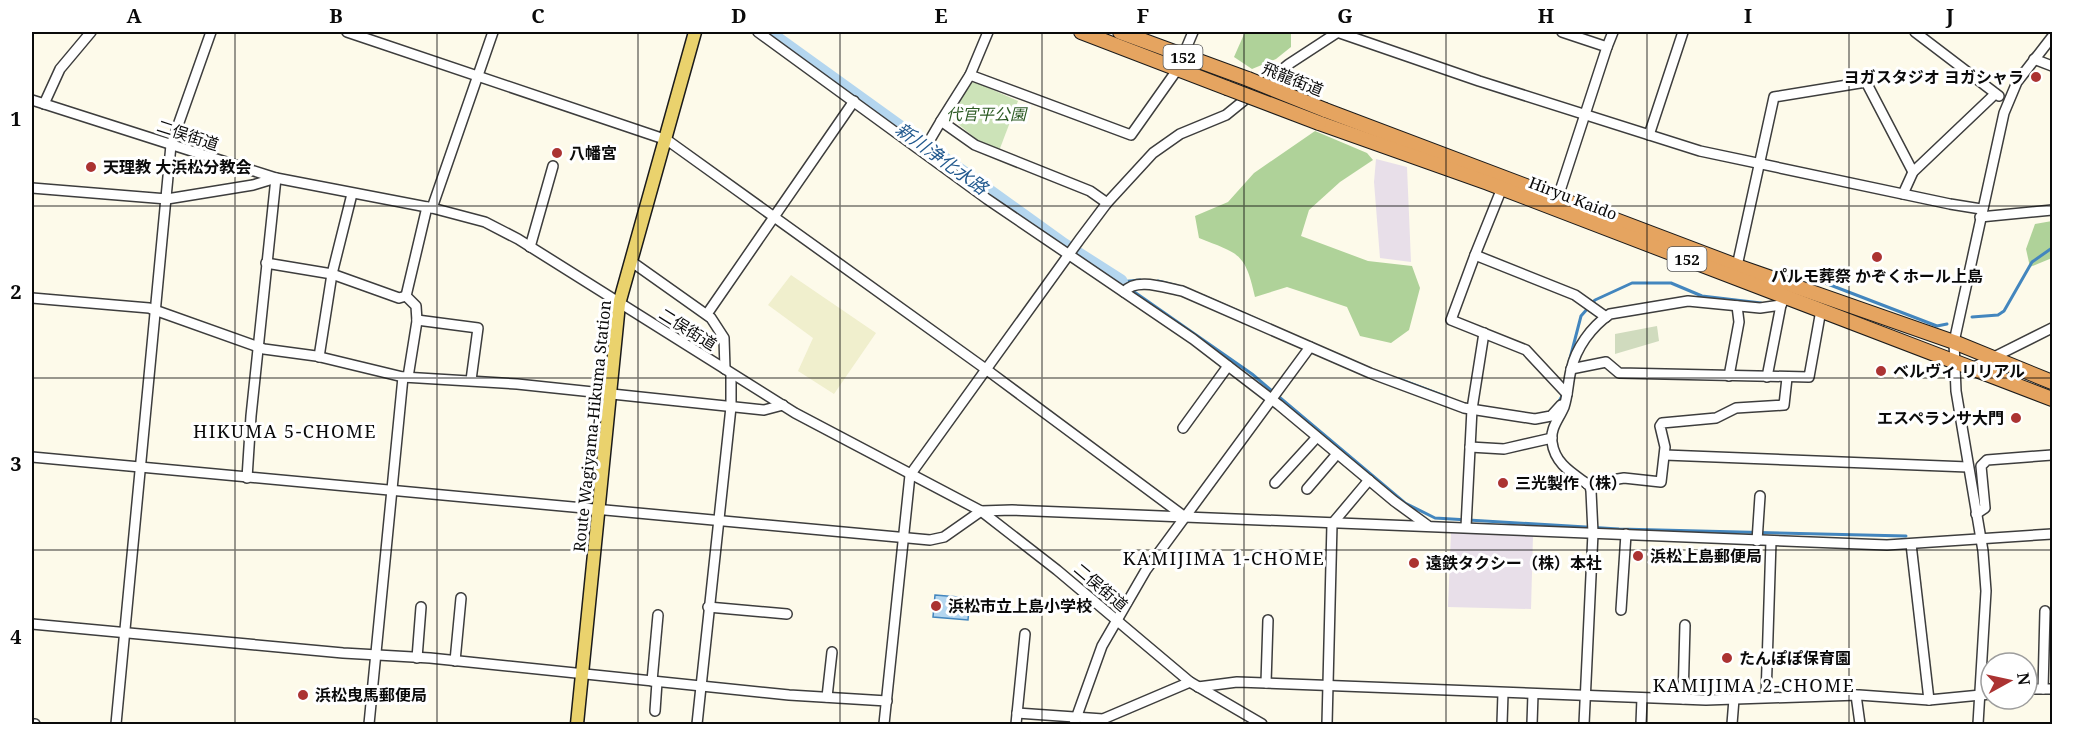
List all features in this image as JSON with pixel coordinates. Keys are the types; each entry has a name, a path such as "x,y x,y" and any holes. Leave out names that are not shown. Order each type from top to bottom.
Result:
{"highway":[{"name":"Hiryu Kaido","path":"1081,32 1227,88 1322,116 1558,197 1737,266 1954,342 1988,358 2052,382"},
{"name":"152","path":"1120,32 1183,56"},
{"name":"飛龍街道","path":"1183,56 1248,79 1322,116"},
{"name":"Hiryu Kaido","path":"1322,116 1783,301 1821,310 1974,367 2052,399"}],"main road":[{"name":"Route Wagiyama-Hikuma Station","path":"577,724 619,304 696,32"}],"street":[{"path":"44,105 60,69 92,32"},
{"path":"116,724 171,145 211,32"},
{"path":"347,32 479,74 576,111 667,140 987,370 1186,518"},
{"path":"406,296 430,207 493,32"},
{"path":"758,32 1069,255 1128,288 1228,366 1273,395 1337,454 1429,526"},
{"path":"931,138 970,75 988,32"},
{"path":"970,75 1131,135 1177,70 1193,32"},
{"path":"885,724 901,538 910,475 1107,203 1153,153 1180,134 1226,115 1289,64 1337,32 1700,151 1904,194 1981,213 2052,210"},
{"path":"1562,32 1607,47"},
{"path":"1558,197 1613,32"},
{"path":"1649,135 1683,32"},
{"path":"1915,32 1995,94 2009,99"},
{"path":"1984,651 1987,612 1980,539 1953,360 1954,342 1981,213 2009,99 2034,59 2052,37"},
{"path":"2034,59 2052,66"},
{"path":"1737,266 1774,97 1866,82 1913,172"},
{"path":"1904,194 1913,172 1995,94"},
{"name":"二俣街道","path":"32,100 276,178 430,207 485,222 531,247 783,405 981,511 1194,684 1262,724"},
{"path":"707,314 854,101"},
{"path":"941,121 975,145 1015,163 1090,191 1107,203"},
{"path":"531,247 553,166"},
{"path":"32,188 167,199 253,185 276,178 247,478"},
{"path":"1502,188 1451,320 1526,350 1567,397"},
{"path":"319,357 332,274 352,194"},
{"path":"1475,255 1591,305 1606,317"},
{"path":"632,262 707,314 724,338 731,407 697,724"},
{"path":"266,263 332,274 399,298 406,296"},
{"path":"1128,288 1154,285 1182,291 1370,373 1472,409 1535,419 1551,416 1567,397"},
{"path":"369,724 406,377 417,320 416,306 406,296"},
{"path":"32,298 149,308 258,347 319,357 406,377 471,380 764,410 783,405"},
{"path":"1584,724 1593,528 1591,491 1587,484 1577,479 1562,465 1555,453 1552,438 1552,430 1567,397 1571,369 1578,349 1606,317 1629,310 1688,301 1760,308 1783,301 1767,377"},
{"path":"1729,376 1739,322 1737,306"},
{"path":"1571,369 1606,362 1619,373 1809,377 1821,310"},
{"path":"417,320 478,328 471,380"},
{"path":"1974,367 2052,328"},
{"path":"1466,523 1472,409 1484,333"},
{"path":"1075,721 1102,646 1146,570 1310,347"},
{"path":"1183,428 1228,366"},
{"path":"1587,484 1624,478 1660,482 1665,455 1665,443 1660,426 1662,423 1716,418 1736,408 1784,405 1787,378"},
{"path":"1275,483 1317,437"},
{"path":"1470,447 1504,449 1552,438"},
{"path":"1306,489 1337,454"},
{"path":"1665,455 1968,466"},
{"path":"1976,514 1985,508 1982,466 1987,460 2052,455"},
{"path":"32,457 930,540 944,537 981,511 1332,524 1429,526 1466,523 1593,528 1626,534 1757,534 1771,541 1911,544 2052,534"},
{"path":"1327,724 1332,524 1369,480"},
{"path":"1757,534 1760,496"},
{"path":"1621,610 1626,534"},
{"path":"1766,697 1771,541"},
{"path":"1911,544 1929,700"},
{"path":"455,661 461,598"},
{"path":"417,658 421,607"},
{"path":"708,607 787,614"},
{"path":"2046,611 2048,689"},
{"path":"655,711 658,615"},
{"path":"1266,683 1268,620"},
{"path":"32,624 376,656 455,661 655,682 886,701"},
{"path":"1683,699 1685,626"},
{"path":"1016,724 1025,634"},
{"path":"827,697 832,652"},
{"path":"1017,713 1075,721 1103,719 1194,684 1237,682 1328,688 1683,699 1856,695 1929,700 1979,695"},
{"path":"1502,724 1503,693"},
{"path":"1532,724 1533,694"},
{"path":"1856,695 1860,724"},
{"path":"1641,724 1642,698"},
{"path":"1732,724 1734,699"}],"shaded area":[{"path":"1376,159 1407,167 1411,262 1380,258 1374,182"},
{"path":"1451,532 1533,536 1531,609 1448,607"}],"green space":[{"path":"1245,32 1291,32 1291,47 1276,59 1252,69 1234,57"},
{"name":"代官平公園","path":"975,82 1018,101 999,151 980,142 950,115 970,83"},
{"path":"1315,131 1367,153 1373,160 1340,182 1309,210 1301,236 1368,261 1412,266 1420,288 1409,330 1391,343 1360,336 1347,307 1287,287 1255,297 1248,271 1238,257 1232,252 1199,238 1195,216 1228,202 1254,173"},
{"path":"2052,221 2052,258 2030,267 2026,249 2035,224"},
{"path":"791,275 876,333 834,394 798,371 813,338 768,305"},
{"path":"1657,326 1659,341 1615,354 1615,334"}],"water":[{"path":"935,595 970,598 968,620 933,617"}],"waterway":[{"name":"新川浄化水路","path":"766,32 1062,245 1120,282"},
{"path":"1972,317 1998,315 2004,311 2032,262 2052,248"},
{"path":"1812,278 1937,326 1947,324"},
{"path":"1120,282 1140,280"},
{"path":"1158,281 1178,286"},
{"path":"1120,282 1252,374 1405,503 1435,518 1619,529 1906,536"},
{"path":"1567,370 1581,316 1595,300 1632,283 1671,283 1702,296 1761,303"},
{"path":"1204,296 1277,328"},
{"path":"1399,379 1447,397"},
{"path":"1557,405 1562,396"}],"place":[{"name":"ヨガスタジオ ヨガシャラ","path":"2036,77"},
{"name":"八幡宮","path":"557,153"},
{"name":"天理教 大浜松分教会","path":"91,167"},
{"name":"パルモ葬祭 かぞくホール上島","path":"1877,257"},
{"name":"ベルヴィ リリアル","path":"1881,371"},
{"name":"エスペランサ大門","path":"2016,418"},
{"name":"三光製作（株）","path":"1503,483"},
{"name":"浜松上島郵便局","path":"1638,556"},
{"name":"遠鉄タクシー（株）本社","path":"1414,563"},
{"name":"浜松市立上島小学校","path":"936,606"},
{"name":"たんぽぽ保育園","path":"1727,658"},
{"name":"浜松曳馬郵便局","path":"303,695"}],"district":[{"name":"HIKUMA 5-CHOME","path":"285,431"},
{"name":"KAMIJIMA 1-CHOME","path":"1224,558"},
{"name":"KAMIJIMA 2-CHOME","path":"1754,685"}]}
